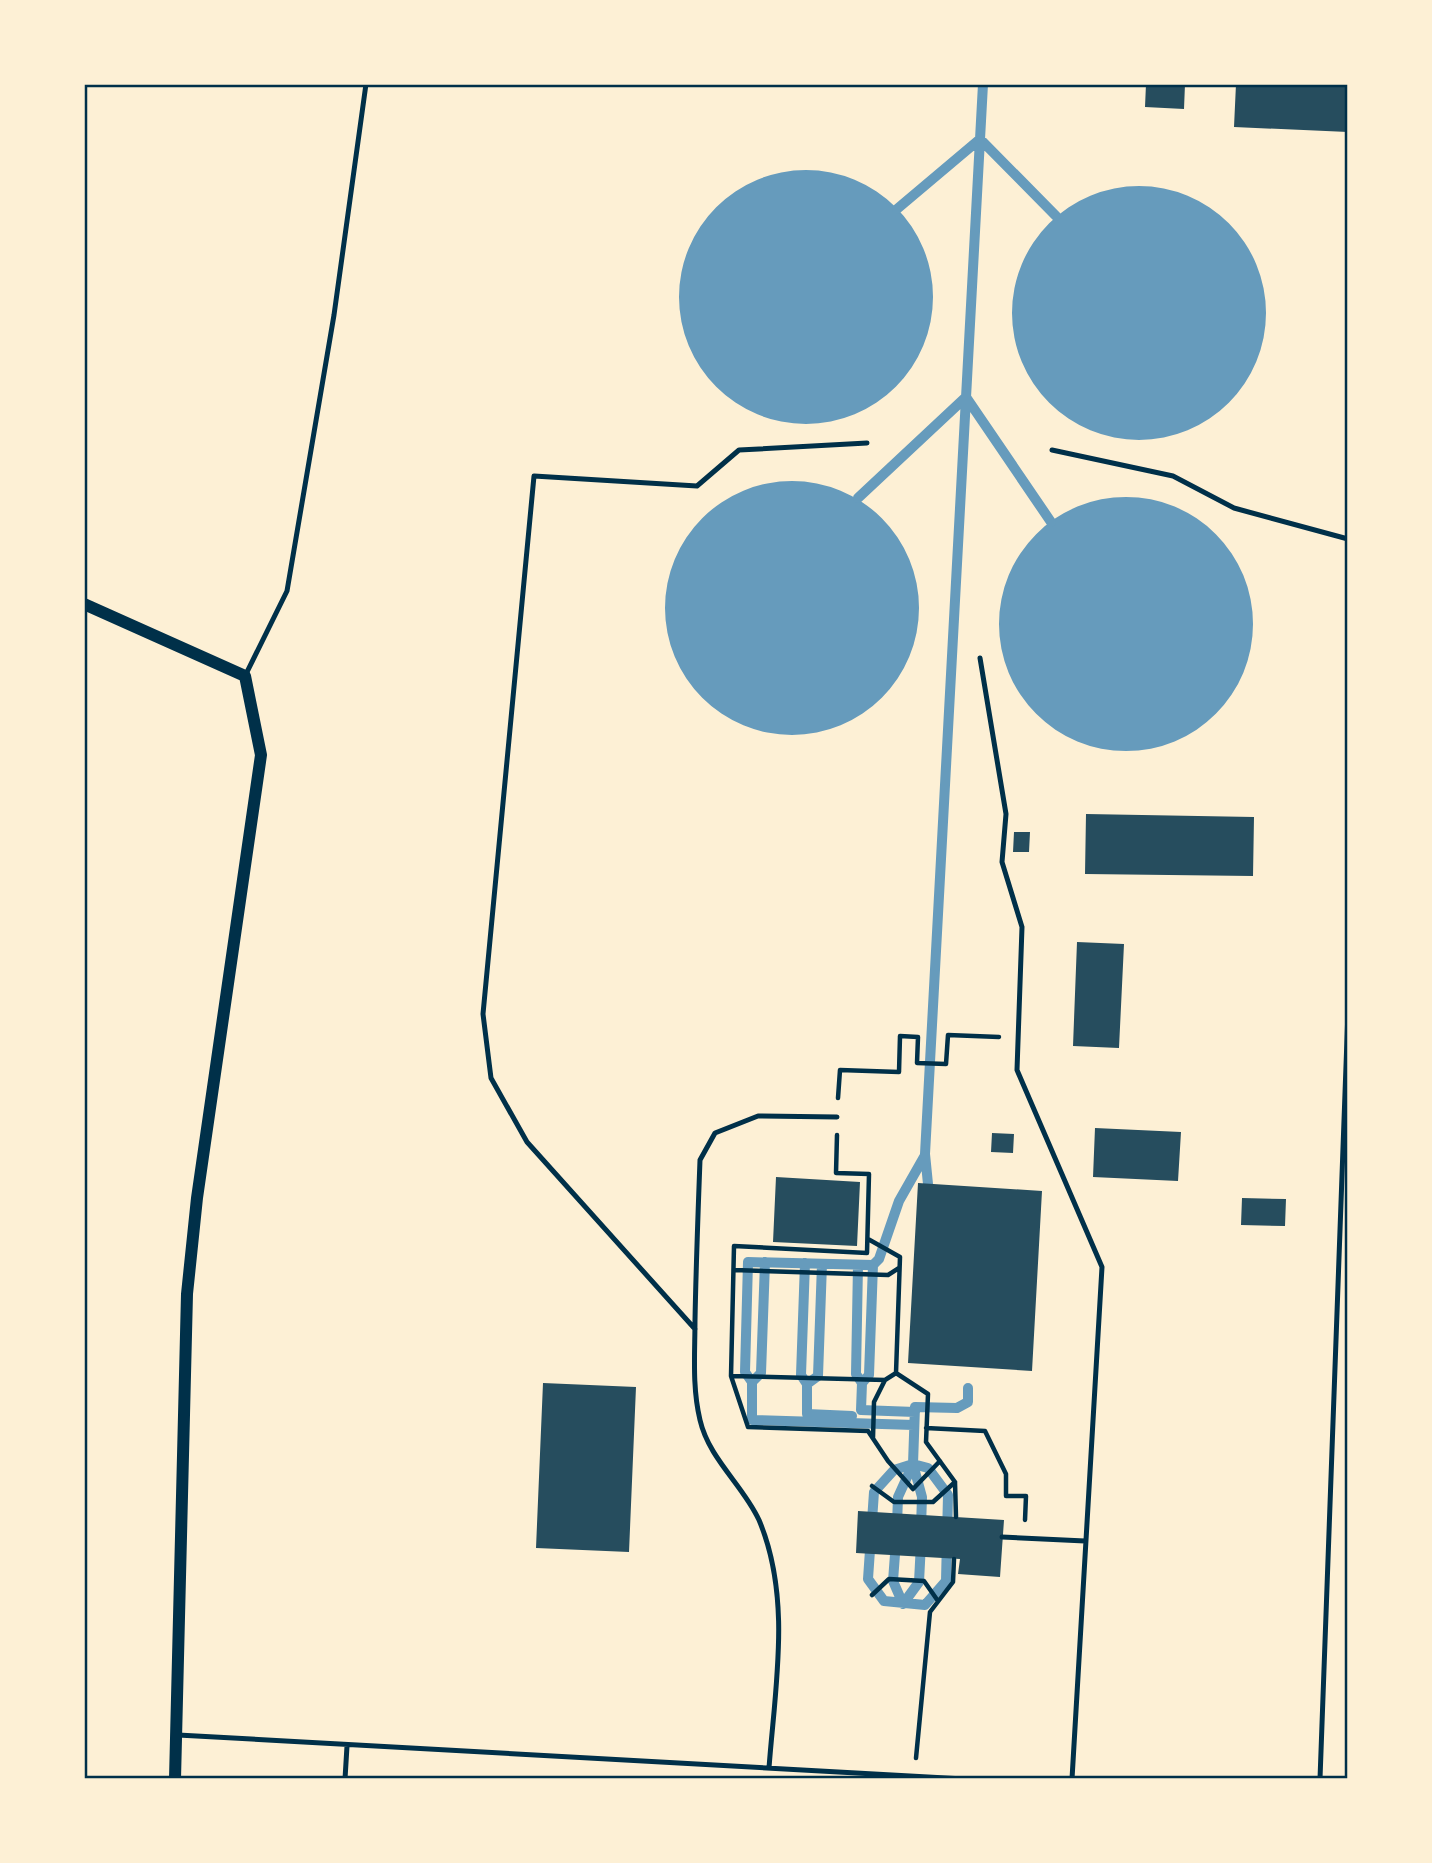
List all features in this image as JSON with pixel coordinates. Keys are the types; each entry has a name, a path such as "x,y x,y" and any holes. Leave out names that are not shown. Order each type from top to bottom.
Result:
{"street":[{"path":"84,604 245,676 261,755 197,1198 187,1294 175,1779"}],"lane":[{"path":"245,676 286,591 334,315 366,84"},
{"path":"695,1329 527,1142 491,1078 482,1014 534,476 697,486 739,450 867,443"},
{"path":"1052,450 1173,476 1234,508 1348,539"},
{"path":"980,658 1006,814 1002,862 1022,927 1017,1070 1102,1267 1072,1779"},
{"path":"1320,1779 1348,1012"},
{"path":"769,1768 780,1628 776,1587 766,1539 752,1505 709,1446 700,1421 694,1380 700,1160 715,1133 758,1116 837,1117"},
{"path":"1002,1537 1085,1541"},
{"path":"175,1735 964,1779"},
{"path":"345,1779 346,1746"}],"path":[{"path":"940,1461 913,1489 888,1461 868,1431 748,1427 731,1376 734,1246 867,1253 869,1174 836,1173 840,1070 899,1072 900,1036 918,1037 917,1063 946,1064 948,1035 992,1036"},
{"path":"868,1239 900,1257 896,1373"},
{"path":"734,1270 888,1275 900,1267"},
{"path":"873,1439 874,1402 885,1380 896,1373"},
{"path":"896,1373 928,1394 926,1442 955,1482 956,1517"},
{"path":"731,1376 885,1380"},
{"path":"926,1428 985,1431 1006,1474 1006,1496 1026,1496 1024,1538"},
{"path":"872,1486 894,1502 933,1502 955,1482"},
{"path":"914,1776 930,1612 953,1583 954,1559"},
{"path":"872,1595 889,1579 924,1581 939,1601"}],"water":[{"path":"794,170 818,170 843,175 866,185 896,207 912,226 928,260 933,297 928,334 912,368 896,387 877,403 843,419 818,424 794,424 769,419 746,409 725,395 708,378 694,357 684,334 679,309 679,285 684,260 694,237 708,216 725,199 746,185 769,175"},
{"path":"1127,186 1151,186 1176,191 1199,201 1229,223 1245,242 1261,276 1266,313 1261,350 1245,384 1229,403 1210,419 1176,435 1151,440 1127,440 1102,435 1079,425 1058,411 1041,394 1027,373 1017,350 1012,325 1012,301 1017,276 1027,253 1041,232 1058,215 1079,201 1102,191"},
{"path":"780,481 804,481 829,486 852,496 882,518 898,537 914,571 919,608 914,645 898,679 882,698 863,714 829,730 804,735 780,735 755,730 732,720 711,706 694,689 680,668 670,645 665,620 665,596 670,571 680,548 694,527 711,510 732,496 755,486"},
{"path":"1114,497 1138,497 1175,506 1197,518 1216,534 1232,553 1244,575 1251,599 1251,649 1244,673 1232,695 1216,714 1197,730 1175,742 1138,751 1114,751 1077,742 1055,730 1028,705 1008,673 1004,661 999,636 999,612 1008,575 1020,553 1045,526 1077,506 1089,502"}],"building":[{"path":"1146,84 1185,84 1184,109 1145,107"},
{"path":"1236,84 1348,84 1348,132 1234,127"},
{"path":"1086,814 1254,817 1253,876 1085,874"},
{"path":"1014,832 1030,832 1029,852 1013,852"},
{"path":"1077,942 1124,944 1119,1048 1073,1046"},
{"path":"1095,1128 1181,1132 1178,1181 1093,1177"},
{"path":"992,1133 1014,1134 1013,1153 991,1152"},
{"path":"776,1177 860,1182 857,1246 773,1242"},
{"path":"918,1183 1042,1191 1032,1371 908,1363"},
{"path":"1242,1198 1286,1199 1285,1226 1241,1225"},
{"path":"543,1383 636,1387 629,1552 536,1548"},
{"path":"858,1511 1004,1520 1000,1577 958,1574 960,1559 856,1553"}],"waterway":[{"path":"928,1184 925,1154 983,84"},
{"path":"897,209 980,139 1056,216"},
{"path":"858,498 966,397 1051,522"},
{"path":"914,1425 752,1420 752,1382 745,1372 748,1262 873,1265 879,1259 899,1201 924,1157"},
{"path":"752,1382 761,1373 765,1262"},
{"path":"805,1263 801,1375 807,1384 807,1414 852,1416"},
{"path":"807,1384 818,1376 822,1264"},
{"path":"858,1265 856,1374 862,1383 861,1410 915,1412"},
{"path":"862,1383 869,1375 873,1265"},
{"path":"921,1527 922,1497 913,1464 915,1407 957,1408 968,1402 968,1388"},
{"path":"913,1464 928,1468 948,1495 946,1581 925,1605 884,1601 868,1579 874,1492 894,1470 913,1464"},
{"path":"897,1525 898,1497 913,1464"},
{"path":"896,1541 893,1581 903,1604"},
{"path":"903,1604 919,1582 921,1543"}]}
